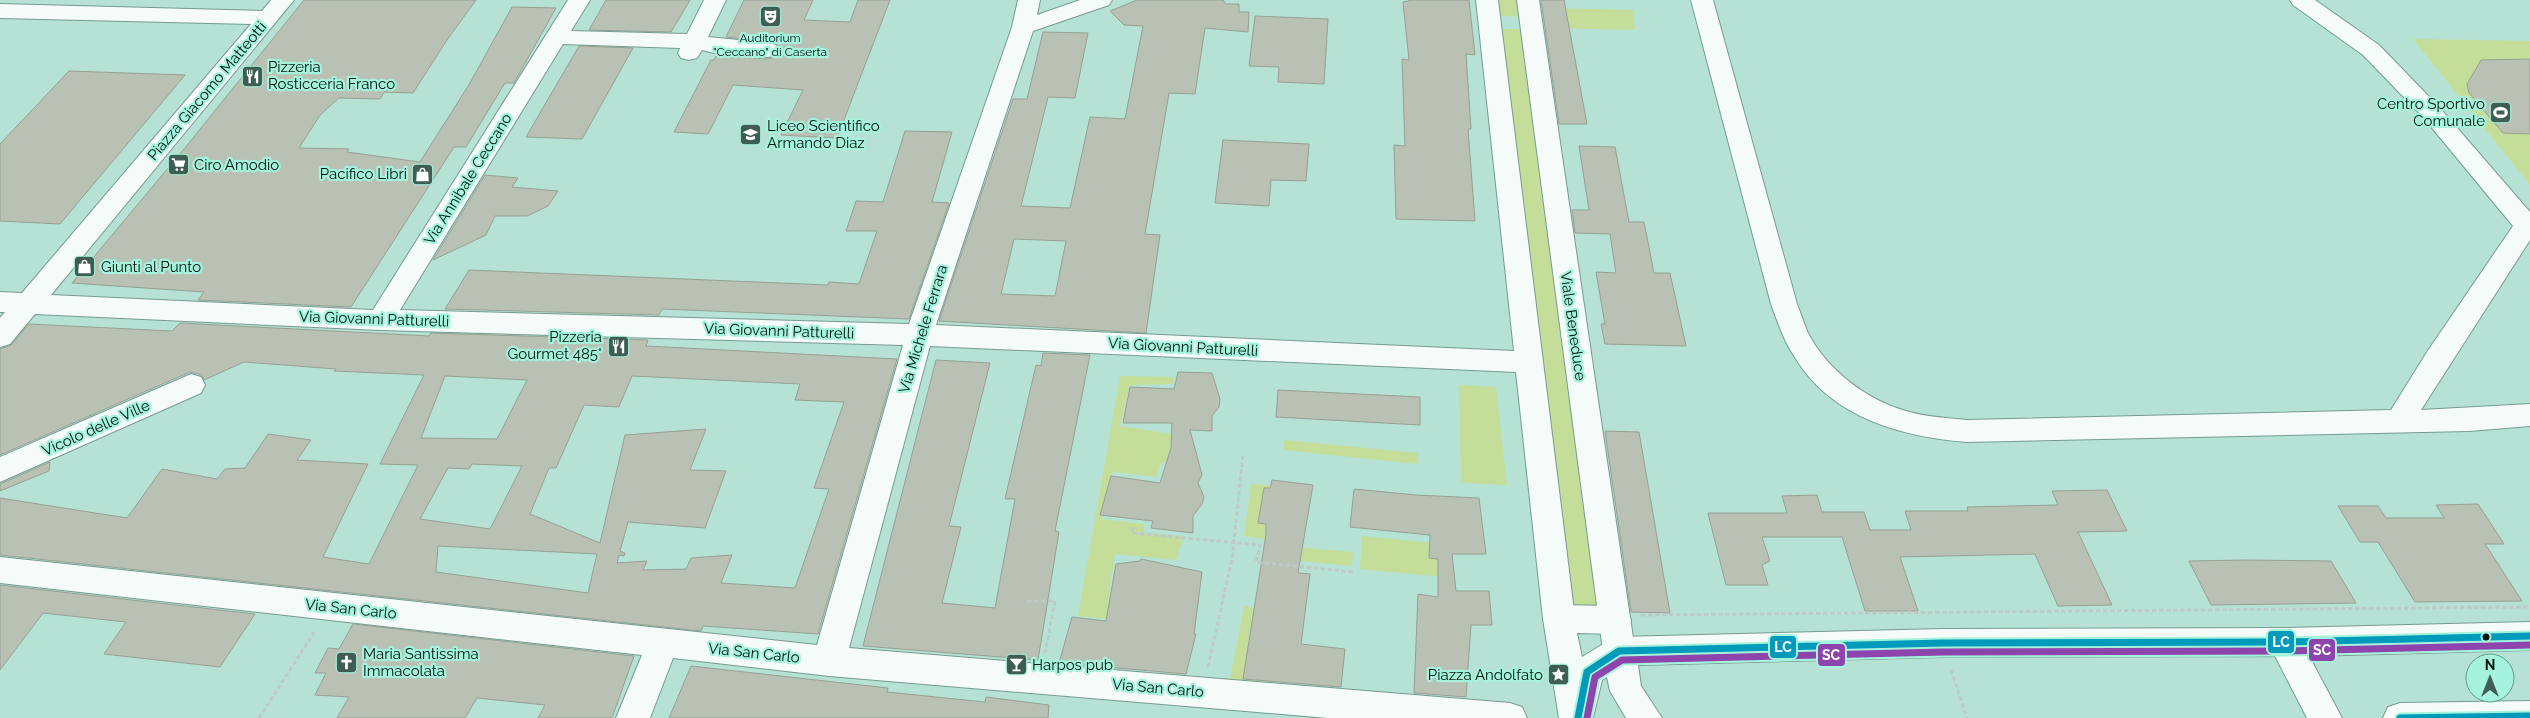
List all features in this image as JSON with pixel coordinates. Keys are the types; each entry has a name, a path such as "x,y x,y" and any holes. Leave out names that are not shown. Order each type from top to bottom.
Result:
{"street":[{"name":"Via Annibale Ceccano","path":"380,320 579,0"},
{"path":"692,47 715,0"},
{"name":"Via Michele Ferrara","path":"829,661 919,335 1023,27 1029,0"},
{"path":"1023,27 1101,0"},
{"path":"1702,0 1796,337 1818,367 1850,397 1887,416 1924,427 1967,431 2469,420 2530,414"},
{"path":"2301,0 2371,50 2431,112 2528,227 2437,359 2399,421"},
{"name":"Piazza Giacomo Matteotti","path":"0,10 276,9"},
{"name":"Piazza Giacomo Matteotti","path":"0,337 276,9"},
{"path":"1529,10 1488,10 1559,619 1577,718"},
{"name":"Viale Beneduce","path":"1529,10 1627,618 1619,652 1626,691 1646,718"},
{"path":"556,37 692,47 768,50"},
{"path":"0,302 28,304"},
{"name":"Via Giovanni Patturelli","path":"28,304 380,320 919,335 1529,362"},
{"name":"Vicolo delle Ville","path":"0,470 191,385"},
{"name":"Via San Carlo","path":"0,570 829,661 1202,692 1417,714 1510,718"},
{"path":"1559,619 1627,618"},
{"path":"1577,718 1587,672 1619,652 1943,643 2284,642 2530,636"},
{"path":"2284,642 2325,718"},
{"path":"633,718 662,644"},
{"path":"2400,718 2530,716"}],"path":[{"path":"1202,692 1232,559 1244,455"},
{"path":"1133,527 1132,534 1260,546 1256,562 1354,572"},
{"path":"1027,601 1055,601 1040,678"},
{"path":"1627,618 2530,606"},
{"path":"259,718 330,607"}],"green space":[{"path":"1494,0 1519,0 1521,17 1495,15"},
{"path":"1546,8 1633,10 1635,30 1550,28"},
{"path":"1498,29 1524,29 1602,607 1571,608"},
{"name":"Centro Sportivo Comunale","path":"2413,39 2530,41 2530,185"},
{"path":"1120,376 1174,377 1173,384 1130,385 1120,426 1179,435 1173,461 1161,463 1157,477 1112,472 1102,519 1144,524 1144,533 1184,536 1176,560 1115,554 1108,601 1145,607 1143,623 1078,616"},
{"path":"1459,385 1496,387 1507,485 1461,483"},
{"path":"1284,440 1418,453 1418,464 1283,450"},
{"path":"1251,484 1285,486 1276,541 1244,536"},
{"path":"1362,536 1445,544 1444,577 1360,569"},
{"path":"1272,545 1353,552 1352,566 1270,558"},
{"path":"1244,606 1275,611 1267,682 1230,679"}],"building":[{"path":"304,0 476,0 447,40 413,93 384,92 380,99 339,98 320,115 299,148 349,149 347,152 420,162 470,83 512,7 556,8 514,83 505,83 466,147 454,147 351,307 198,300 204,292 72,283 189,143"},
{"path":"606,0 690,0 671,32 589,30"},
{"name":"Liceo Scientifico Armando Diaz","path":"744,0 813,0 804,20 850,22 858,0 890,0 837,138 781,135 803,90 733,85 708,134 674,132 711,60 714,60 716,56 768,59 776,57 781,51 776,43 726,37"},
{"path":"1137,0 1223,0 1226,4 1239,4 1239,12 1249,12 1248,32 1205,28 1195,94 1169,93 1145,234 1160,235 1146,333 939,321 1013,99 1027,99 1043,32 1088,33 1075,98 1048,97 1021,206 1070,208 1090,117 1125,119 1143,26 1124,25 1110,11","holes":["1014,239 1066,241 1055,296 1001,294"]},
{"path":"1413,0 1469,0 1475,55 1466,54 1471,129 1468,129 1475,221 1396,219 1394,145 1405,146 1402,59 1409,60 1403,2"},
{"path":"1541,0 1564,0 1587,124 1559,124"},
{"path":"1255,16 1328,19 1324,84 1278,82 1279,67 1249,66"},
{"path":"579,46 633,48 582,139 526,137"},
{"path":"2530,59 2530,134 2503,133 2469,93 2467,84 2481,60"},
{"path":"69,71 185,75 60,224 0,221 0,144"},
{"path":"905,131 952,132 932,202 949,203 909,319 662,309 659,315 445,309 469,270 828,285 829,282 859,284 877,231 846,231 856,201 883,202"},
{"path":"1223,140 1309,144 1306,181 1271,180 1269,206 1215,203"},
{"path":"1579,146 1615,147 1629,222 1644,222 1654,273 1670,273 1686,346 1605,344 1601,324 1605,324 1596,272 1616,273 1610,234 1575,233 1572,210 1589,210"},
{"path":"485,175 518,178 512,187 558,191 548,206 527,216 495,216 486,235 433,260"},
{"path":"180,323 429,336 431,333 648,340 646,346 897,359 818,634 703,626 701,631 0,555 0,498 127,518 162,469 217,479 225,469 245,468 268,434 311,440 297,460 368,464 323,557 369,564 418,465 380,464 424,375 334,371 336,369 244,362 204,380 202,375 190,372 0,455 0,349 11,345 29,324 172,331","holes":["445,376 527,380 497,439 421,438","632,376 800,384 795,400 844,402 814,488 829,489 795,588 721,583 732,555 691,558 686,569 643,570 647,561 617,563 619,555 624,556 625,553 620,551 628,522 705,528 726,471 690,470 706,429 625,435 600,543 530,514 549,468 556,468 584,405 619,407","472,464 522,466 490,529 420,519 448,468 469,469","438,546 597,554 588,593 436,572"]},
{"path":"1043,353 1090,355 1055,531 1059,532 1038,660 863,646 936,360 990,363 949,526 961,527 942,603 995,608 1015,499 1005,499 1036,365 1041,366"},
{"path":"1178,372 1212,373 1220,399 1219,407 1212,416 1212,431 1190,430 1202,475 1198,483 1204,497 1202,504 1193,516 1193,533 1151,528 1153,521 1100,515 1111,476 1160,483 1171,448 1172,423 1123,423 1130,387 1174,389"},
{"path":"1278,390 1420,397 1420,425 1276,417"},
{"path":"1605,431 1639,432 1670,613 1631,612"},
{"path":"50,462 49,471 0,491 0,484"},
{"path":"1272,480 1313,485 1298,573 1310,574 1301,644 1345,649 1341,687 1243,679 1266,534 1266,524 1258,523 1264,488 1270,488"},
{"path":"1354,489 1416,495 1479,498 1486,554 1452,554 1456,591 1489,591 1492,625 1471,625 1466,697 1414,693 1418,594 1438,597 1438,559 1429,558 1430,535 1350,527"},
{"path":"2107,490 2127,531 2078,532 2112,605 2058,606 2035,554 1900,557 1918,611 1865,611 1842,537 1762,537 1770,561 1762,565 1768,585 1726,585 1708,513 1787,513 1782,496 1817,495 1822,512 1864,512 1870,530 1911,530 1905,511 1968,511 1967,507 2058,505 2052,491"},
{"path":"2478,504 2504,544 2485,544 2522,601 2415,602 2378,542 2360,542 2338,506 2378,506 2386,518 2444,518 2436,505"},
{"path":"1141,559 1202,572 1194,634 1196,634 1186,674 1059,663 1072,617 1106,621 1116,564 1140,561"},
{"path":"2189,561 2331,561 2356,603 2211,605"},
{"path":"0,585 255,614 220,667 104,654 126,622 43,613 0,670"},
{"path":"353,624 634,656 612,718 538,718 545,705 477,698 465,718 337,718 349,697 315,695 326,673 315,673 328,648 339,649"},
{"path":"691,666 888,688 887,692 985,702 986,697 1049,705 1048,718 669,718"}],"transit line":[{"name":"LC","path":"1578,718 1587,672 1619,651 1943,643 2284,642 2530,636"},
{"name":"SC","path":"1587,718 1595,677 1622,660 1943,652 2284,651 2530,645"},
{"name":"LC","path":"2400,718 2530,716"}],"place":[{"name":"Auditorium \"Ceccano\" di Caserta","path":"770,17"},
{"name":"Pizzeria Rosticceria Franco","path":"252,76"},
{"name":"Centro Sportivo Comunale","path":"2501,113"},
{"name":"Liceo Scientifico Armando Diaz","path":"751,135"},
{"name":"Ciro Amodio","path":"178,165"},
{"name":"Pacifico Libri","path":"423,174"},
{"name":"Giunti al Punto","path":"85,267"},
{"name":"Pizzeria Gourmet 485°","path":"618,346"},
{"name":"Maria Santissima Immacolata","path":"347,663"},
{"name":"Harpos pub","path":"1016,665"},
{"name":"Piazza Andolfato","path":"1559,675"}]}
